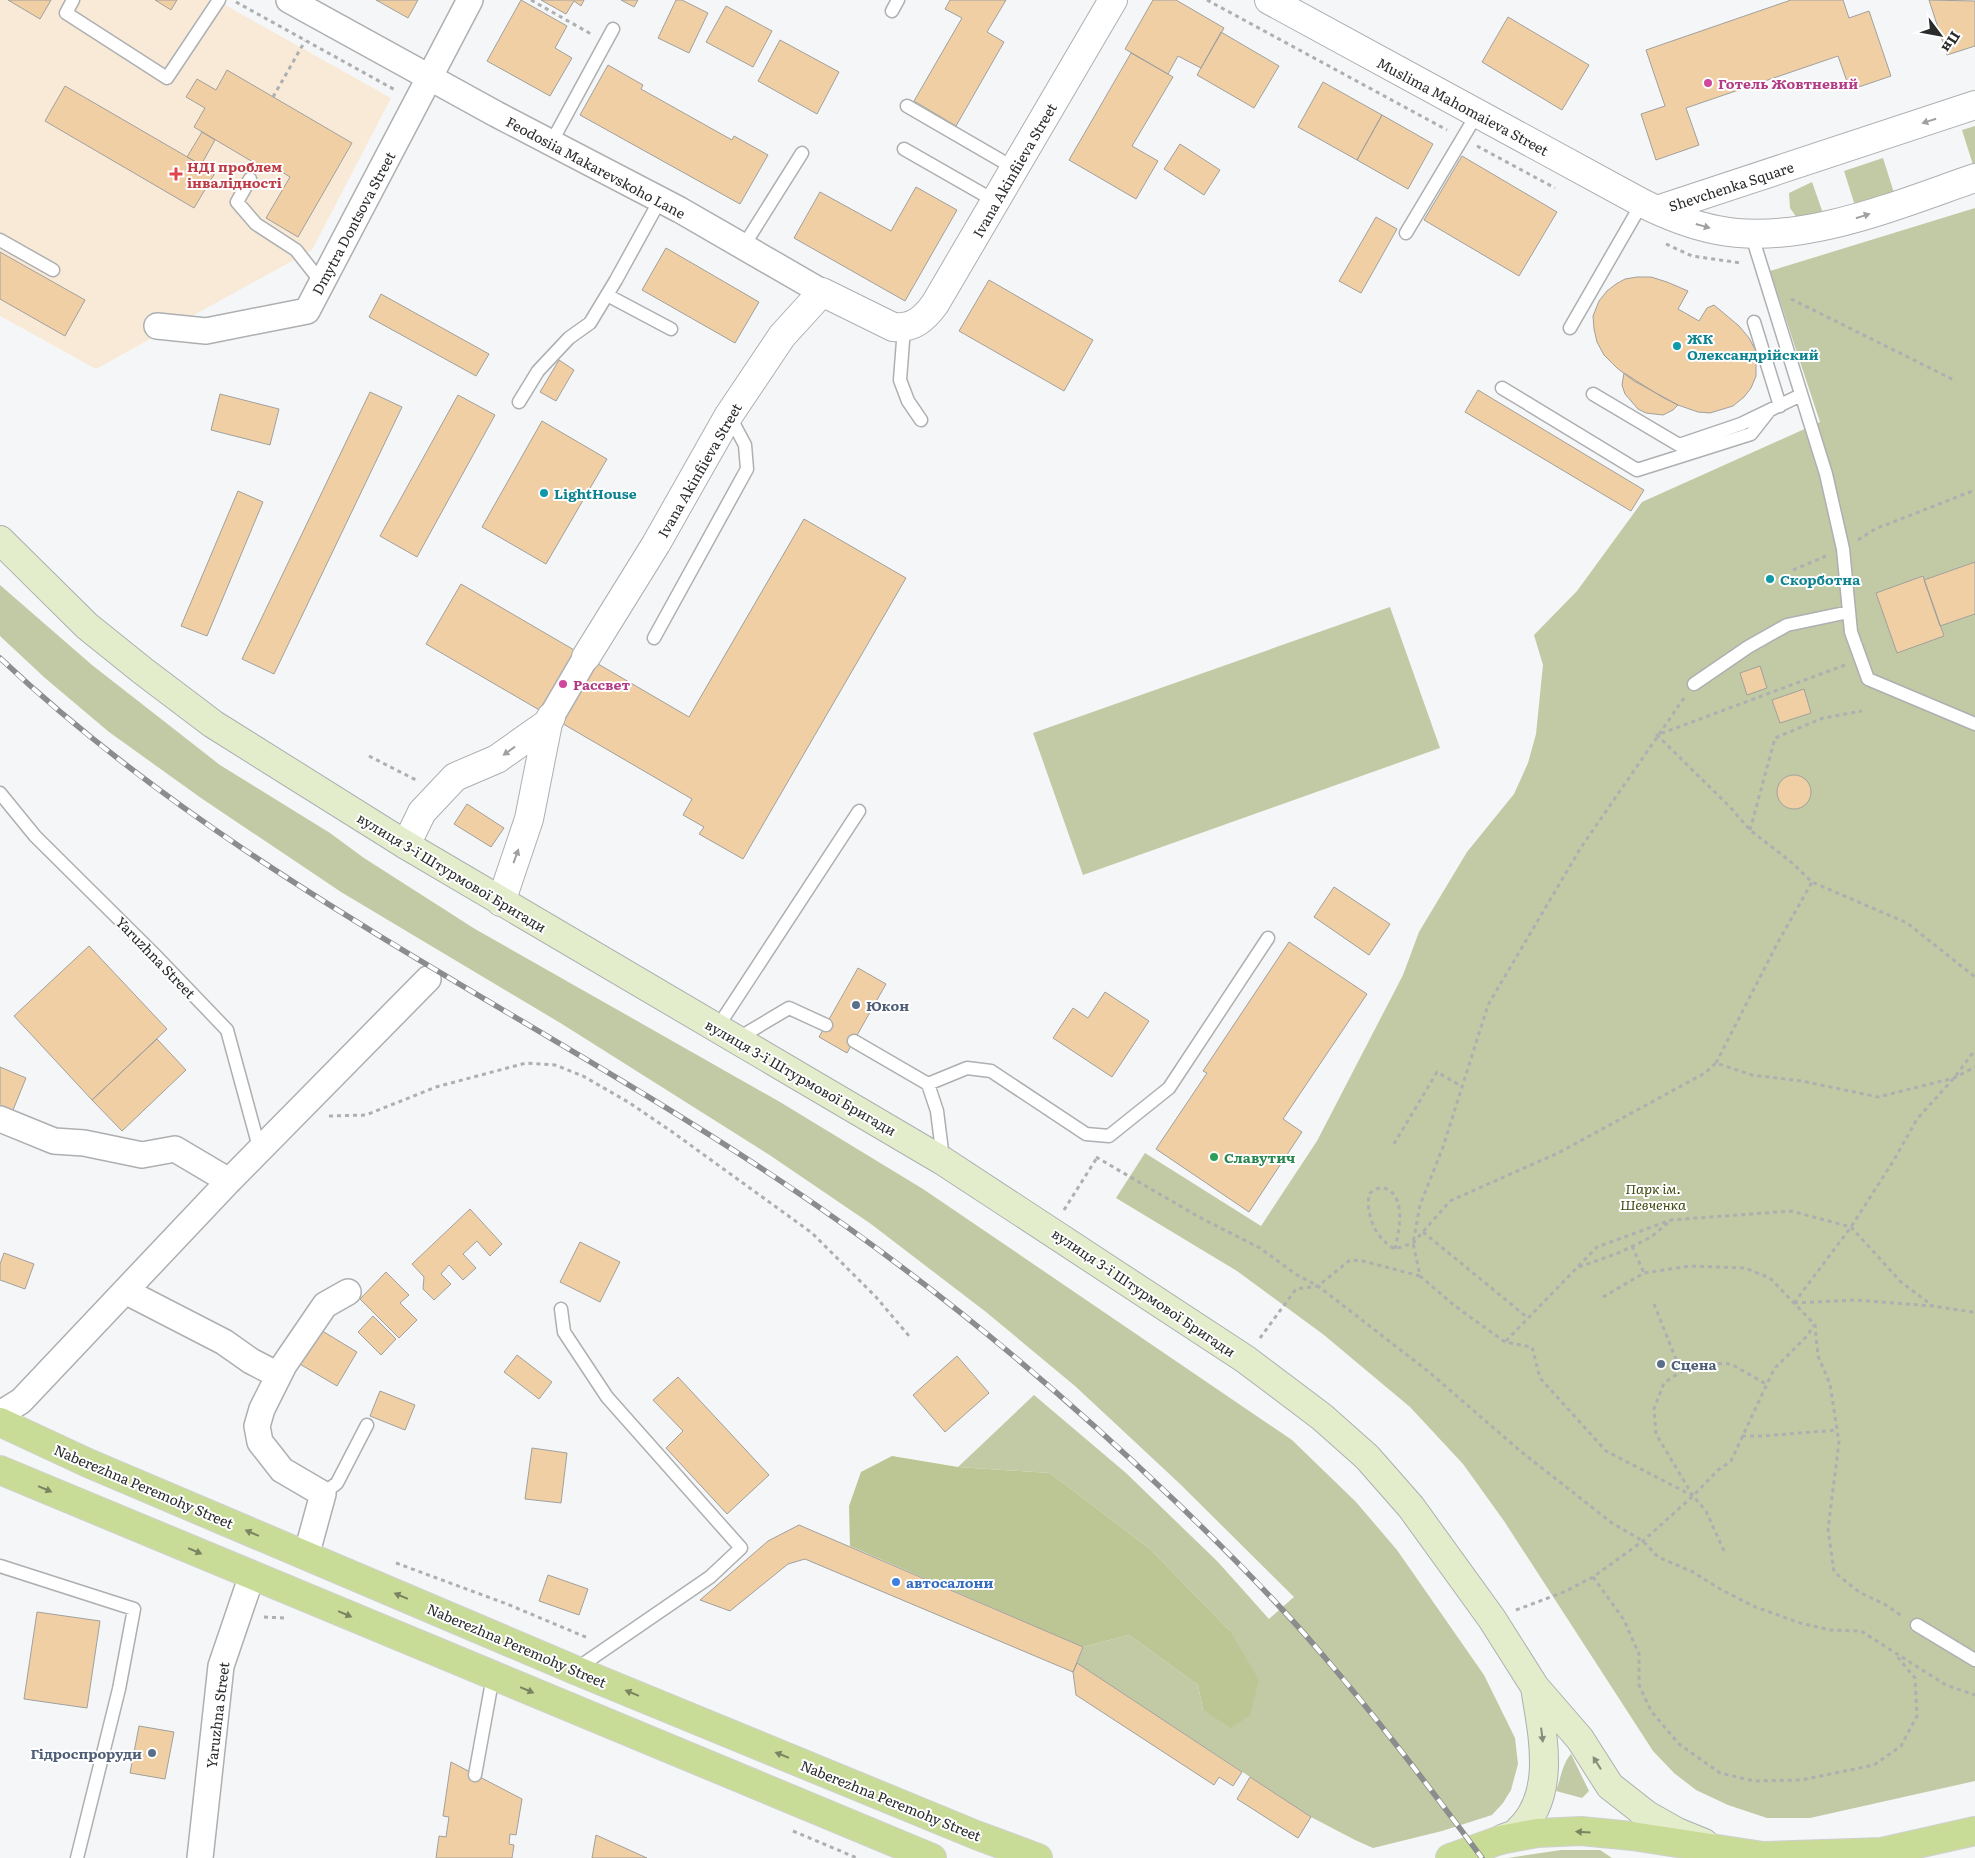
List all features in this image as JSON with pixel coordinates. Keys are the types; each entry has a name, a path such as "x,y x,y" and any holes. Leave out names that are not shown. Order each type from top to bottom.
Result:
{"main road":[{"name":"вулиця 3-ї Штурмової Бригади","path":"0,540 87,626 143,672 213,724 406,846 943,1160 1245,1359 1322,1416 1367,1457 1411,1507 1492,1619 1535,1687 1580,1739 1610,1786 1635,1847"},
{"name":"Naberezhna Peremohy Street","path":"0,1422 88,1463 575,1670 1038,1858"},
{"path":"0,1470 932,1858"},
{"name":"вулиця 3-ї Штурмової Бригади","path":"1500,1840 1516,1833 1529,1819 1537,1804 1543,1780 1544,1761 1535,1687"},
{"name":"вулиця 3-ї Штурмової Бригади","path":"1610,1786 1647,1815 1677,1832 1720,1850"},
{"path":"1450,1858 1500,1840 1537,1833 1581,1831 1635,1847 1720,1850 1764,1856 1872,1855 1975,1831"}],"street":[{"name":"Feodosiia Makarevskoho Lane","path":"289,0 317,7 430,78 660,200 822,292 885,324 904,328"},
{"name":"Dmytra Dontsova Street","path":"157,326 206,331 307,311 470,0"},
{"name":"Ivana Akinfiieva Street","path":"904,328 915,324 926,316 935,304 1113,0"},
{"name":"Muslima Mahomaieva Street","path":"1269,0 1650,207"},
{"name":"Shevchenka Square","path":"1650,207 1975,106"},
{"name":"Shevchenka Square","path":"1650,207 1718,230 1751,233 1786,232 1820,227 1857,218 1975,178"},
{"name":"Ivana Akinfiieva Street","path":"586,657 656,544 729,415 782,336 822,292"},
{"path":"500,902 529,819 550,720 586,657"},
{"path":"406,846 422,812 455,777 497,759 550,720"},
{"path":"0,1414 21,1401 428,978"},
{"path":"0,1119 54,1140 84,1143 142,1155 175,1149 230,1182"},
{"path":"125,1291 224,1342 251,1361 278,1375"},
{"path":"306,1556 323,1494 282,1470 260,1442 257,1426 262,1409 278,1375 325,1305 348,1292"},
{"name":"Yaruzhna Street","path":"200,1858 221,1666 252,1575"}],"lane":[{"path":"73,0 66,13 167,78 219,0"},
{"path":"551,143 613,29"},
{"path":"907,106 1014,168"},
{"path":"1406,233 1476,114"},
{"path":"904,150 995,201"},
{"path":"743,247 802,154"},
{"path":"250,179 237,202 256,224 296,250 322,283"},
{"path":"520,402 538,371 569,338 590,323 660,200"},
{"path":"1570,328 1650,207"},
{"path":"1751,233 1826,474 1843,549 1851,632 1868,679 1975,724"},
{"path":"0,240 53,270"},
{"path":"607,295 671,329"},
{"path":"1754,322 1774,409"},
{"path":"904,328 900,380 908,401 922,420"},
{"path":"1502,388 1637,470 1751,434 1774,409"},
{"path":"1593,394 1679,445 1741,424 1801,395"},
{"path":"654,638 747,469 745,445 729,415"},
{"path":"1694,684 1748,647 1787,625 1849,612"},
{"name":"Yaruzhna Street","path":"0,793 34,836 153,953 227,1030 260,1151"},
{"path":"727,1033 859,811"},
{"path":"928,1084 967,1068 991,1071 1086,1134 1110,1136 1169,1088 1268,938"},
{"path":"727,1033 789,1008 826,1025"},
{"path":"854,1041 928,1084 937,1111 943,1160"},
{"path":"561,1309 564,1332 607,1397 741,1548 710,1577 575,1670"},
{"path":"323,1494 337,1483 367,1425"},
{"path":"0,1566 134,1609 119,1689 77,1858"},
{"path":"1917,1625 1975,1660"},
{"path":"475,1774 493,1676"}],"path":[{"path":"233,0 417,102"},
{"path":"531,0 605,42"},
{"path":"273,97 306,41"},
{"path":"1769,288 1956,381"},
{"path":"1793,570 1843,549 1875,529 1975,490"},
{"path":"1657,735 1861,659"},
{"path":"1420,1276 1413,1243 1420,1205 1443,1147 1488,1005 1580,849 1694,684"},
{"path":"1750,830 1775,738 1822,718 1862,711"},
{"path":"1657,735 1731,808 1750,830 1792,862 1812,882 1907,923 1975,977"},
{"path":"370,756 420,782"},
{"path":"1395,1249 1400,1226 1398,1202 1393,1192 1384,1187 1376,1188 1369,1194 1368,1204 1376,1233 1386,1244 1395,1249 1413,1243 1450,1201 1560,1152 1705,1073 1716,1063 1777,944 1812,882"},
{"path":"1794,1303 1851,1227 1894,1160 1917,1118 1954,1078 1975,1050"},
{"path":"298,1113 332,1116 366,1115 436,1087 499,1070 526,1063 555,1065 583,1076 628,1102 718,1164 812,1233 876,1297 909,1336"},
{"path":"1716,1063 1752,1075 1802,1081 1878,1097 1954,1078 1975,1067"},
{"path":"1394,1144 1437,1072 1461,1086"},
{"path":"1051,1230 1096,1158 1199,1217 1260,1248 1297,1275 1318,1286 1429,1372 1519,1450 1612,1523 1643,1541 1658,1557 1694,1572 1720,1589 1753,1606 1800,1623 1830,1630 1861,1631 1946,1685 1975,1695"},
{"path":"1505,1342 1597,1247 1671,1220 1791,1211 1851,1227 1901,1282 1933,1306"},
{"path":"1577,1268 1651,1237 1671,1220"},
{"path":"1423,1232 1528,1318"},
{"path":"1632,1246 1644,1273"},
{"path":"1245,1359 1296,1289 1318,1286 1350,1260 1363,1261 1420,1276 1455,1306 1505,1342 1532,1347 1540,1378 1606,1451 1693,1496"},
{"path":"1602,1297 1644,1273 1690,1266 1744,1268 1770,1278 1815,1324 1818,1356 1830,1384 1839,1442 1828,1529 1834,1572 1858,1592 1884,1604 1917,1625"},
{"path":"1794,1303 1855,1300 1933,1306 1972,1312 1975,1310"},
{"path":"1654,1304 1681,1372"},
{"path":"1492,1619 1564,1592 1594,1577 1643,1541 1693,1496 1718,1470 1732,1461 1774,1369 1807,1336 1815,1324"},
{"path":"1724,1551 1706,1511 1693,1496 1656,1434 1654,1409 1664,1383 1681,1372 1704,1363 1731,1364 1766,1384"},
{"path":"1742,1436 1837,1430"},
{"path":"1594,1577 1624,1620 1639,1654 1639,1685 1651,1711 1679,1744 1703,1761 1720,1772 1754,1781 1801,1780 1874,1765 1901,1746 1917,1716 1915,1678 1892,1651"}],"shaded area":[{"name":"НДІ проблем інвалідності","path":"0,0 216,0 391,98 312,250 96,369 0,316"}],"green space":[{"path":"1975,126 1975,168 1974,168 1962,130"},
{"path":"1883,158 1895,196 1856,209 1844,171"},
{"path":"1812,182 1825,219 1797,218 1790,208 1789,193"},
{"name":"Парк iм. Шевченка","path":"1975,208 1975,1781 1810,1818 1767,1818 1728,1805 1696,1790 1674,1773 1653,1751 1504,1521 1463,1464 1410,1407 1324,1335 1237,1271 1116,1198 1145,1153 1261,1226 1317,1141 1403,975 1419,932 1467,852 1514,794 1528,763 1536,734 1543,665 1534,635 1577,591 1642,502 1820,422 1770,271"},
{"path":"0,585 92,665 220,765 330,833 364,858 475,929 780,1102 923,1189 1292,1440 1356,1502 1397,1550 1484,1675 1515,1738 1518,1764 1511,1790 1503,1803 1492,1815 1442,1831 1373,1848 1311,1817 1077,1663 1083,1647 1129,1635 1198,1685 1203,1710 1230,1631 1150,1549 1050,1473 958,1467 1034,1395 1126,1473 1218,1562 1269,1619 1294,1597 1179,1483 1075,1386 986,1312 871,1224 771,1156 562,1024 341,892 201,798 109,732 45,678 0,636"},
{"path":"1390,607 1440,748 1083,875 1033,733"},
{"path":"892,1456 958,1467 1050,1473 1150,1549 1230,1631 1259,1680 1250,1715 1231,1728 1203,1710 1198,1685 1129,1635 1083,1647 850,1546 849,1506 861,1472"},
{"path":"1571,1754 1589,1791 1582,1798 1556,1791 1564,1767"},
{"path":"1561,1850 1600,1850 1612,1858 1508,1858"}],"building":[{"path":"8,0 51,0 40,19"},
{"path":"155,0 177,0 171,10"},
{"path":"376,0 418,0 408,18"},
{"path":"521,0 567,26 555,48 572,58 550,96 487,61"},
{"path":"541,0 584,0 581,6 574,1 566,14"},
{"path":"621,0 638,0 634,7"},
{"path":"676,0 682,0 708,13 689,53 658,38"},
{"path":"950,0 1006,0 987,32 1004,42 956,126 914,101 962,18 945,9"},
{"path":"1153,0 1176,0 1224,28 1201,68 1178,56 1168,74 1125,49"},
{"name":"Готель Жовтневий","path":"1791,0 1843,0 1849,18 1869,11 1891,76 1850,90 1838,56 1686,108 1699,145 1656,160 1641,114 1665,106 1646,50"},
{"path":"1929,0 1975,1 1975,46 1947,55"},
{"path":"726,6 772,31 753,67 706,42"},
{"path":"1508,17 1589,65 1562,110 1482,62"},
{"path":"1221,32 1279,66 1254,108 1197,75"},
{"path":"780,40 839,72 817,114 758,81"},
{"path":"1131,53 1173,77 1132,146 1158,161 1136,199 1069,160"},
{"path":"608,65 643,85 641,89 732,140 734,136 768,155 740,204 580,115"},
{"path":"227,70 352,143 298,237 266,218 290,177 276,168 273,174 194,127 205,108 186,97 197,79 216,90"},
{"path":"1323,82 1382,115 1357,160 1298,127"},
{"path":"65,86 215,173 194,208 45,121"},
{"path":"1382,115 1433,144 1408,189 1357,160"},
{"path":"202,132 215,140 201,165 187,157"},
{"path":"1180,144 1220,170 1204,195 1164,169"},
{"path":"1462,156 1557,212 1519,276 1424,220"},
{"path":"916,187 957,210 905,301 794,238 820,192 891,231"},
{"path":"1376,217 1397,229 1361,293 1339,281"},
{"path":"666,248 759,302 735,343 642,290"},
{"path":"0,252 85,300 65,336 0,299"},
{"name":"ЖК Олександрійский","path":"1651,277 1688,291 1678,309 1699,321 1707,308 1714,305 1739,326 1749,338 1756,351 1756,376 1751,388 1733,406 1710,413 1698,412 1678,405 1634,381 1604,355 1597,342 1594,329 1593,316 1599,301 1616,284 1625,279"},
{"path":"989,280 1093,340 1064,391 959,331"},
{"path":"381,294 489,354 476,376 369,317"},
{"path":"559,360 574,370 556,401 540,392"},
{"path":"1624,373 1678,405 1663,415 1646,413 1638,409 1625,394 1622,385"},
{"path":"1478,390 1644,490 1631,511 1465,412"},
{"path":"370,392 402,407 274,674 242,659"},
{"path":"220,394 279,409 270,445 211,430"},
{"path":"458,395 495,415 417,557 380,536"},
{"name":"LightHouse","path":"542,421 607,459 546,564 482,527"},
{"path":"238,491 263,502 207,636 181,626"},
{"name":"Рассвет","path":"804,519 906,578 743,859 699,834 704,827 683,815 692,799 426,644 461,584 689,717"},
{"path":"1975,562 1975,614 1940,626 1924,580"},
{"path":"1923,576 1944,636 1897,653 1876,593"},
{"path":"1760,666 1767,688 1747,695 1740,673"},
{"path":"1804,689 1811,713 1780,723 1772,700"},
{"path":"1794,775 1801,776 1806,780 1810,785 1810,799 1806,804 1801,808 1794,809 1787,808 1782,804 1778,799 1777,792 1778,785 1782,780 1787,776"},
{"path":"467,804 504,828 491,847 454,824"},
{"path":"1334,887 1390,924 1369,955 1314,917"},
{"path":"1289,942 1367,994 1283,1119 1302,1132 1249,1212 1156,1149 1207,1073 1203,1071"},
{"path":"89,946 167,1029 92,1100 14,1016"},
{"name":"Юкон","path":"858,968 886,984 847,1053 819,1037"},
{"path":"1105,992 1149,1021 1112,1077 1053,1038 1073,1008 1088,1018"},
{"path":"157,1039 186,1070 122,1131 92,1100"},
{"path":"0,1067 26,1078 11,1115 0,1111"},
{"path":"470,1209 502,1244 490,1256 477,1241 463,1254 476,1268 463,1280 449,1265 441,1274 451,1284 434,1300 423,1289 424,1277 412,1264"},
{"path":"580,1242 620,1262 600,1302 560,1282"},
{"path":"4,1253 34,1264 25,1289 0,1280 0,1264"},
{"path":"386,1272 409,1295 400,1303 417,1320 399,1338 360,1299"},
{"path":"373,1316 396,1339 381,1355 358,1332"},
{"path":"314,1326 357,1352 337,1386 293,1360"},
{"path":"517,1355 552,1382 539,1399 504,1372"},
{"path":"957,1356 989,1393 945,1432 913,1395"},
{"path":"678,1377 769,1475 727,1514 666,1448 683,1431 653,1400"},
{"path":"380,1391 415,1405 405,1430 370,1416"},
{"path":"532,1448 567,1453 561,1503 525,1499"},
{"name":"автосалони","path":"799,1525 1083,1647 1073,1672 805,1559 788,1564 730,1611 700,1600 768,1541"},
{"path":"548,1575 588,1589 579,1615 539,1601"},
{"path":"37,1612 100,1621 87,1708 24,1699"},
{"path":"1077,1663 1242,1772 1233,1786 1219,1777 1214,1785 1076,1695 1073,1672"},
{"name":"Гідроспроруди","path":"139,1726 174,1732 165,1779 130,1773"},
{"path":"451,1762 522,1799 516,1835 510,1834 509,1844 514,1845 512,1858 436,1858 439,1836 446,1837 449,1817 443,1816"},
{"path":"1250,1777 1311,1817 1298,1838 1237,1799"},
{"path":"596,1835 647,1858 592,1858"}],"railway":[{"path":"0,658 89,736 183,807 281,874 381,937 686,1120 785,1184 887,1256 986,1333 1128,1457 1212,1537 1268,1594 1304,1633 1363,1703 1482,1858"}],"place":[{"name":"Готель Жовтневий","path":"1708,83"},
{"name":"НДІ проблем інвалідності","path":"176,174"},
{"name":"ЖК Олександрійский","path":"1677,346"},
{"name":"LightHouse","path":"544,493"},
{"name":"Скорботна","path":"1770,579"},
{"name":"Рассвет","path":"563,684"},
{"name":"Юкон","path":"856,1005"},
{"name":"Славутич","path":"1214,1157"},
{"name":"Сцена","path":"1661,1364"},
{"name":"автосалони","path":"896,1582"},
{"name":"Гідроспроруди","path":"152,1753"}]}
